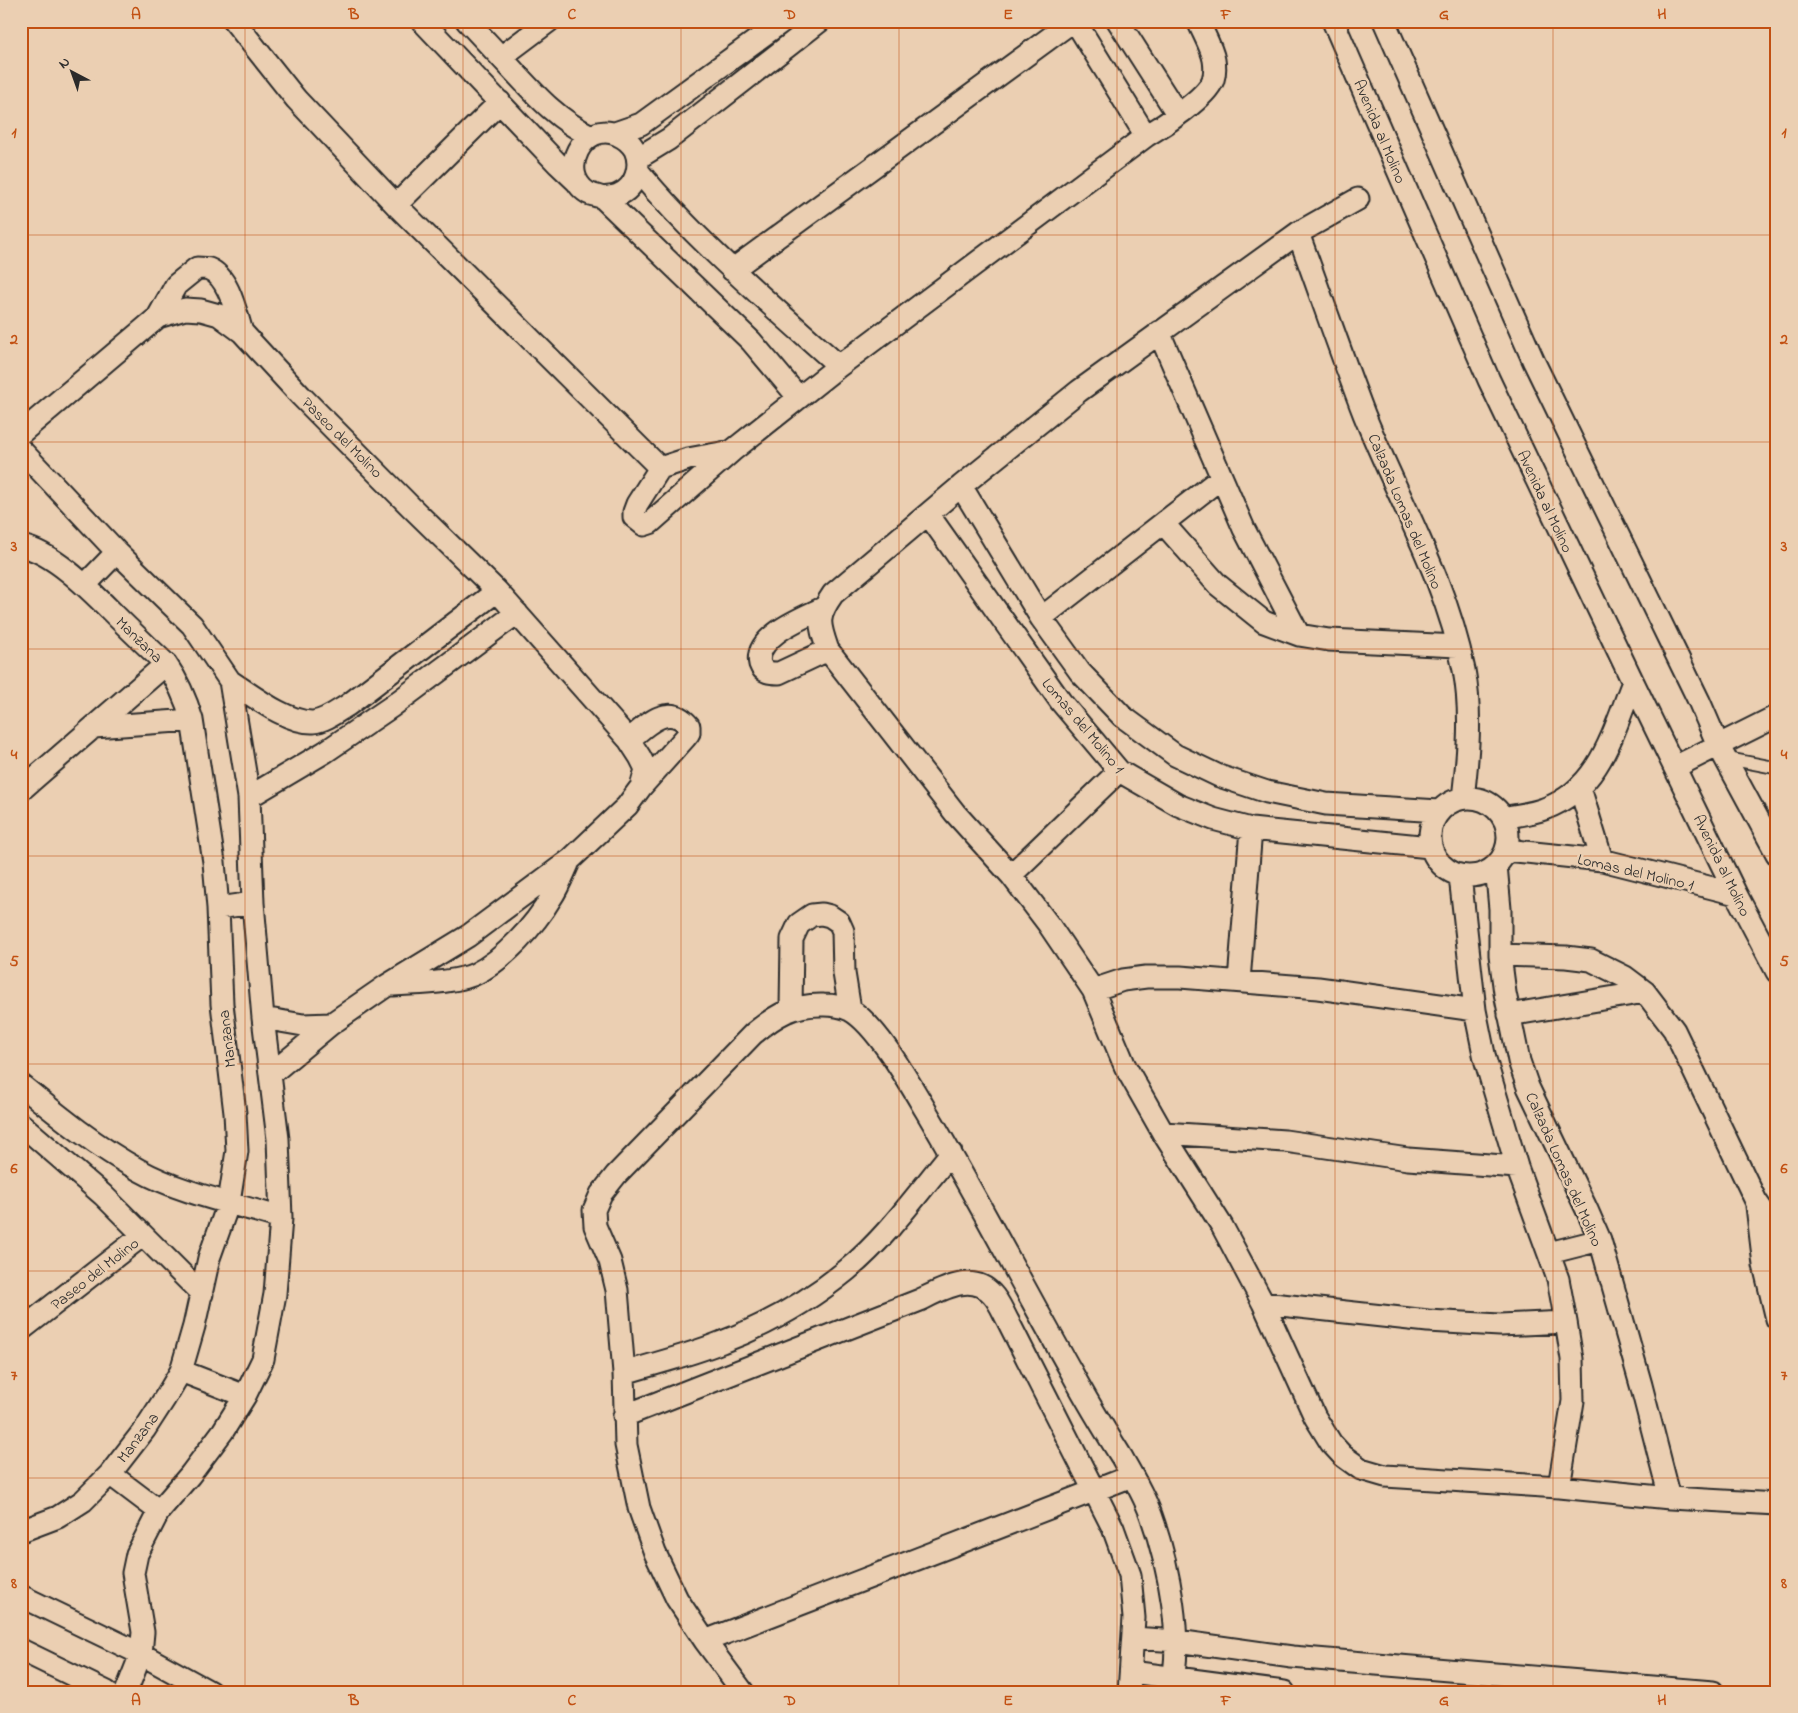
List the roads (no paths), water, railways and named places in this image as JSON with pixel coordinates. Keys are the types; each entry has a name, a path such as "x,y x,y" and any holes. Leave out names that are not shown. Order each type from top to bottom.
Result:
{"street":[{"path":"234,21 296,99 396,205 660,468"},
{"path":"422,21 558,164 588,193 603,198 751,341 799,398"},
{"path":"467,21 539,99 573,128 590,136"},
{"path":"501,57 549,21"},
{"path":"615,133 641,124 783,21"},
{"path":"603,198 619,195 631,186 638,164 820,21"},
{"path":"732,270 1074,21 1146,136"},
{"path":"1118,21 1178,115"},
{"path":"732,451 688,459 660,468 634,512 634,517 644,525 650,523 732,451 839,366 1146,136 1178,115 1204,92 1213,81 1214,59 1198,21"},
{"name":"Avenida al Molino","path":"1333,21 1489,380 1736,894 1777,972"},
{"path":"1384,21 1534,362 1722,752 1777,854"},
{"path":"396,205 500,102"},
{"path":"577,182 573,169 574,156 580,144 590,136 602,132 615,133 626,138 634,147 638,164 680,220 732,270 839,366"},
{"path":"1358,199 1298,233 1079,391 960,486 833,594 823,608 820,627 828,650 955,813 1011,875 1049,925 1093,990 1125,1066 1163,1133 1222,1226 1263,1304 1315,1417 1331,1443 1343,1456 1361,1469 1385,1476 1559,1487 1670,1498 1777,1504"},
{"name":"Calzada Lomas del Molino","path":"1298,233 1364,414 1442,592 1458,646 1464,672 1467,710 1468,759 1463,798"},
{"path":"158,317 176,285 197,268 209,269 229,289 242,332"},
{"name":"Paseo del Molino","path":"21,433 158,317 185,309 201,310 219,315 242,332 301,396 497,590 629,740 646,769 641,787"},
{"path":"1159,332 1244,530 1299,635"},
{"path":"21,450 117,552 192,626 230,681 281,712 299,720 314,722 328,717 348,705 497,590"},
{"path":"1041,618 1221,478"},
{"name":"Lomas del Molino 1","path":"960,486 1041,618 1080,672 1122,716 1175,756 1219,776 1267,792 1326,804 1439,812"},
{"name":"Lomas del Molino 1","path":"928,514 1061,702 1120,771 1178,805 1213,819 1251,829 1430,847"},
{"path":"1163,523 1218,585 1264,622 1299,635 1329,640 1458,646"},
{"name":"Manzana","path":"21,546 28,547 52,560 85,585 166,664 175,677 185,698 192,720 214,862 222,1004 235,1113 237,1151 229,1202 209,1258 202,1294 181,1370 145,1429 125,1452 110,1474 83,1501 58,1518 21,1530"},
{"path":"85,585 117,552"},
{"path":"823,608 787,626 772,636 760,654 761,667 771,673 779,672 828,650"},
{"path":"249,798 325,752 392,707 517,613"},
{"path":"21,790 166,664"},
{"path":"126,1692 141,1654 143,1632 133,1573 137,1554 159,1510 196,1468 223,1431 245,1396 263,1359 275,1294 281,1218 278,1139 253,903 249,798 230,681"},
{"path":"1503,818 1544,809 1568,797 1580,788 1602,757 1633,682"},
{"path":"271,1074 331,1024 386,986 468,936 570,860 627,806 641,787 686,738 690,726 679,717 671,714 644,727 629,740"},
{"path":"1674,766 1722,752 1777,716"},
{"path":"94,727 192,720"},
{"path":"314,722 325,752"},
{"path":"1011,875 1120,771"},
{"path":"1580,788 1602,860"},
{"path":"1463,798 1475,798 1496,808 1503,818 1507,833 1501,857 1479,875 1460,876 1446,870 1436,860 1430,847 1429,835 1432,822 1439,812 1450,803 1463,798"},
{"path":"1238,981 1251,829"},
{"name":"Calzada Lomas del Molino","path":"1501,857 1500,955 1505,993 1519,1061 1528,1087 1600,1240 1641,1385 1670,1498"},
{"name":"Lomas del Molino 1","path":"1501,857 1602,860 1736,894"},
{"path":"386,986 447,980 474,974 499,959 527,931 551,899 570,860"},
{"path":"1460,876 1474,1010 1485,1059 1517,1167 1558,1279 1572,1359 1572,1401 1559,1487"},
{"path":"218,908 253,903"},
{"path":"791,1009 792,939 799,924 812,915 822,914 830,916 839,922 843,931 844,973 850,1010"},
{"path":"1500,955 1566,957 1591,960 1625,977 1645,992 1674,1030 1756,1201 1777,1231"},
{"path":"1093,990 1123,980 1146,977 1180,977 1318,988 1474,1010"},
{"path":"1510,1015 1645,992"},
{"path":"743,1692 677,1599 655,1553 639,1508 626,1445 624,1373 617,1290 610,1261 595,1226 594,1210 601,1194 616,1175 753,1034 774,1017 791,1009 816,1005 830,1005 850,1010 867,1024 883,1043 951,1153 1073,1376 1132,1476 1151,1513 1166,1565 1177,1640 1173,1684"},
{"path":"264,1018 302,1024 331,1024"},
{"path":"21,1086 100,1146 140,1171 177,1187 281,1218"},
{"path":"21,1124 103,1195 202,1294"},
{"path":"1163,1133 1285,1141 1408,1159 1517,1167"},
{"path":"624,1373 721,1343 803,1303 848,1270 882,1236 951,1153"},
{"path":"1756,1201 1764,1265 1777,1320"},
{"name":"Paseo del Molino","path":"24,1328 143,1235"},
{"path":"1549,1253 1600,1240"},
{"path":"624,1416 950,1286 970,1282 982,1285 993,1294 1113,1528 1130,1575 1134,1618 1130,1682 1284,1692"},
{"path":"1263,1304 1428,1321 1500,1325 1566,1322"},
{"path":"21,1346 24,1328"},
{"path":"181,1370 245,1396"},
{"path":"110,1474 159,1510"},
{"path":"705,1640 1093,1489 1132,1476"},
{"path":"21,1596 141,1654 210,1692"},
{"path":"1134,1638 1177,1640 1292,1657 1713,1692"},
{"path":"21,1650 107,1692"}],"lane":[{"path":"1722,752 1777,768"}]}
